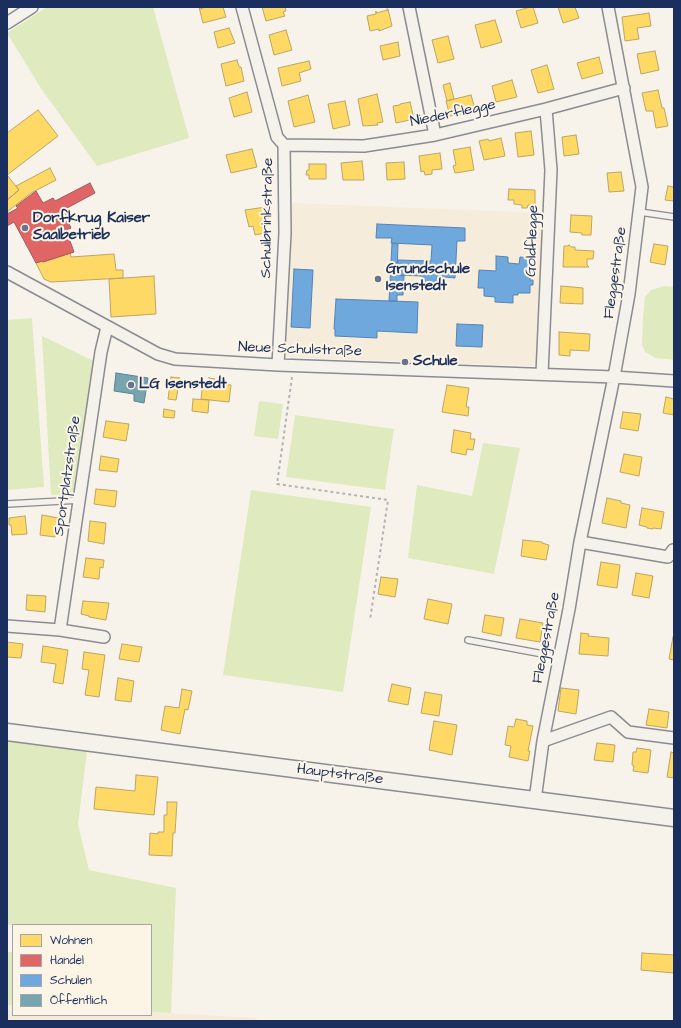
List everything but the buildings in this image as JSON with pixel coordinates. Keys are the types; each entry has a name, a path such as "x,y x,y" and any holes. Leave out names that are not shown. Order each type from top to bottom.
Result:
{"main road":[{"name":"Hauptstraße","path":"7,732 674,818"}],"street":[{"path":"7,23 32,7"},
{"name":"Schulbrinkstraße","path":"242,7 277,137 284,145 285,233 278,365"},
{"path":"409,7 435,135"},
{"name":"Fleggestraße","path":"534,800 543,741 569,609 580,542 614,377 640,212 642,187 608,7"},
{"name":"Niederflegge","path":"284,145 364,146 435,135 546,109 624,88"},
{"name":"Goldflegge","path":"542,374 551,170 546,109"},
{"name":"Neue Schulstraße","path":"7,272 158,354 175,359 294,366 542,374 674,381"},
{"name":"Sportplatzstraße","path":"60,630 101,352 107,327"},
{"path":"580,542 668,557 673,550"},
{"path":"7,626 60,630 104,637"},
{"path":"543,741 611,717 628,732 674,738"}],"lane":[{"path":"640,212 674,217"},
{"path":"7,504 80,500"},
{"path":"468,640 559,657"}],"path":[{"path":"294,366 277,484 388,500 370,620"}],"shaded area":[{"name":"Grundschule Isenstedt","path":"291,203 546,213 539,360 536,364 531,366 284,357"},
{"path":"7,1005 12,1005 12,1016 152,1016 152,1012 257,1018 257,1021 7,1021"}],"green space":[{"path":"47,7 153,7 189,138 97,166 42,90 7,33"},
{"path":"664,286 674,287 674,360 655,358 645,352 642,345 645,297 651,290"},
{"path":"32,318 44,487 7,490 7,320"},
{"path":"42,336 94,361 76,490 70,494 51,495"},
{"path":"259,401 283,404 278,439 254,436"},
{"path":"295,415 394,429 385,490 286,477"},
{"path":"483,443 520,448 494,574 408,558 417,485 472,496"},
{"path":"251,490 371,507 343,692 223,675"},
{"path":"7,740 87,751 78,824 89,870 176,888 171,1013 152,1012 152,924 7,925"},
{"path":"8,952 12,952 12,1005 7,1005"}],"place":[{"name":"Dorfkrug Kaiser Saalbetrieb","path":"25,228"},
{"name":"Grundschule Isenstedt","path":"378,279"},
{"name":"Schule","path":"405,362"},
{"name":"LG Isenstedt","path":"131,385"}]}
